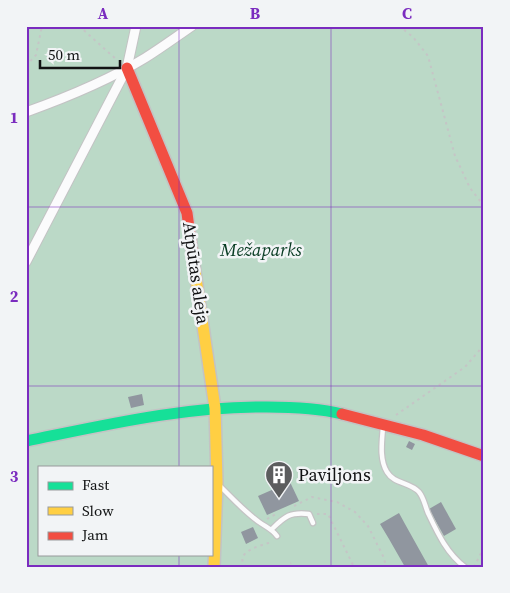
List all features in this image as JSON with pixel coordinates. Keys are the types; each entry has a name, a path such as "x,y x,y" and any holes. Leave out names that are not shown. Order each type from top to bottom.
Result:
{"street":[{"path":"26,262 127,68 136,26"},
{"path":"26,112 60,100 127,68 144,59 192,26"},
{"name":"Atpūtas aleja","path":"127,68 188,212 215,408 214,567"},
{"path":"26,441 140,418 215,408 284,408 324,410 383,424 441,440 484,456"}],"lane":[{"path":"383,424 383,459 386,471 392,478 412,486 421,495 427,512 448,550 465,567"},
{"path":"216,482 242,508 259,522 272,529 277,536"},
{"path":"272,529 285,516 298,513 309,514 313,522"}],"path":[{"path":"26,66 36,55 42,26"},
{"path":"79,26 127,68"},
{"path":"399,26 413,37 428,56 454,156 470,188 484,206"},
{"path":"383,424 464,367 484,345"},
{"path":"323,499 337,502 355,512 368,526 384,558 386,567"},
{"path":"309,514 328,514 354,567"},
{"path":"246,567 242,563 242,558 246,552 272,542"},
{"path":"474,567 484,547"},
{"path":"286,567 291,563"}],"green space":[{"name":"Mežaparks","path":"26,26 484,26 484,567 26,567"}],"building":[{"path":"142,394 144,405 131,408 128,397"},
{"path":"409,441 415,444 412,450 406,447"},
{"name":"Paviljons","path":"290,482 299,501 267,515 258,496"},
{"path":"441,502 456,529 444,536 429,509"},
{"path":"399,513 429,567 405,567 380,524"},
{"path":"253,527 258,538 246,544 241,532"}],"traffic: fast":[{"path":"26,441 145,418 206,410 286,407 342,414"}],"traffic: slow":[{"path":"193,258 215,408 217,482 214,567"}],"traffic: jam":[{"path":"127,68 187,213 193,258"},
{"path":"342,414 423,435 484,456"}],"place":[{"name":"Paviljons","path":"279,499"}]}
